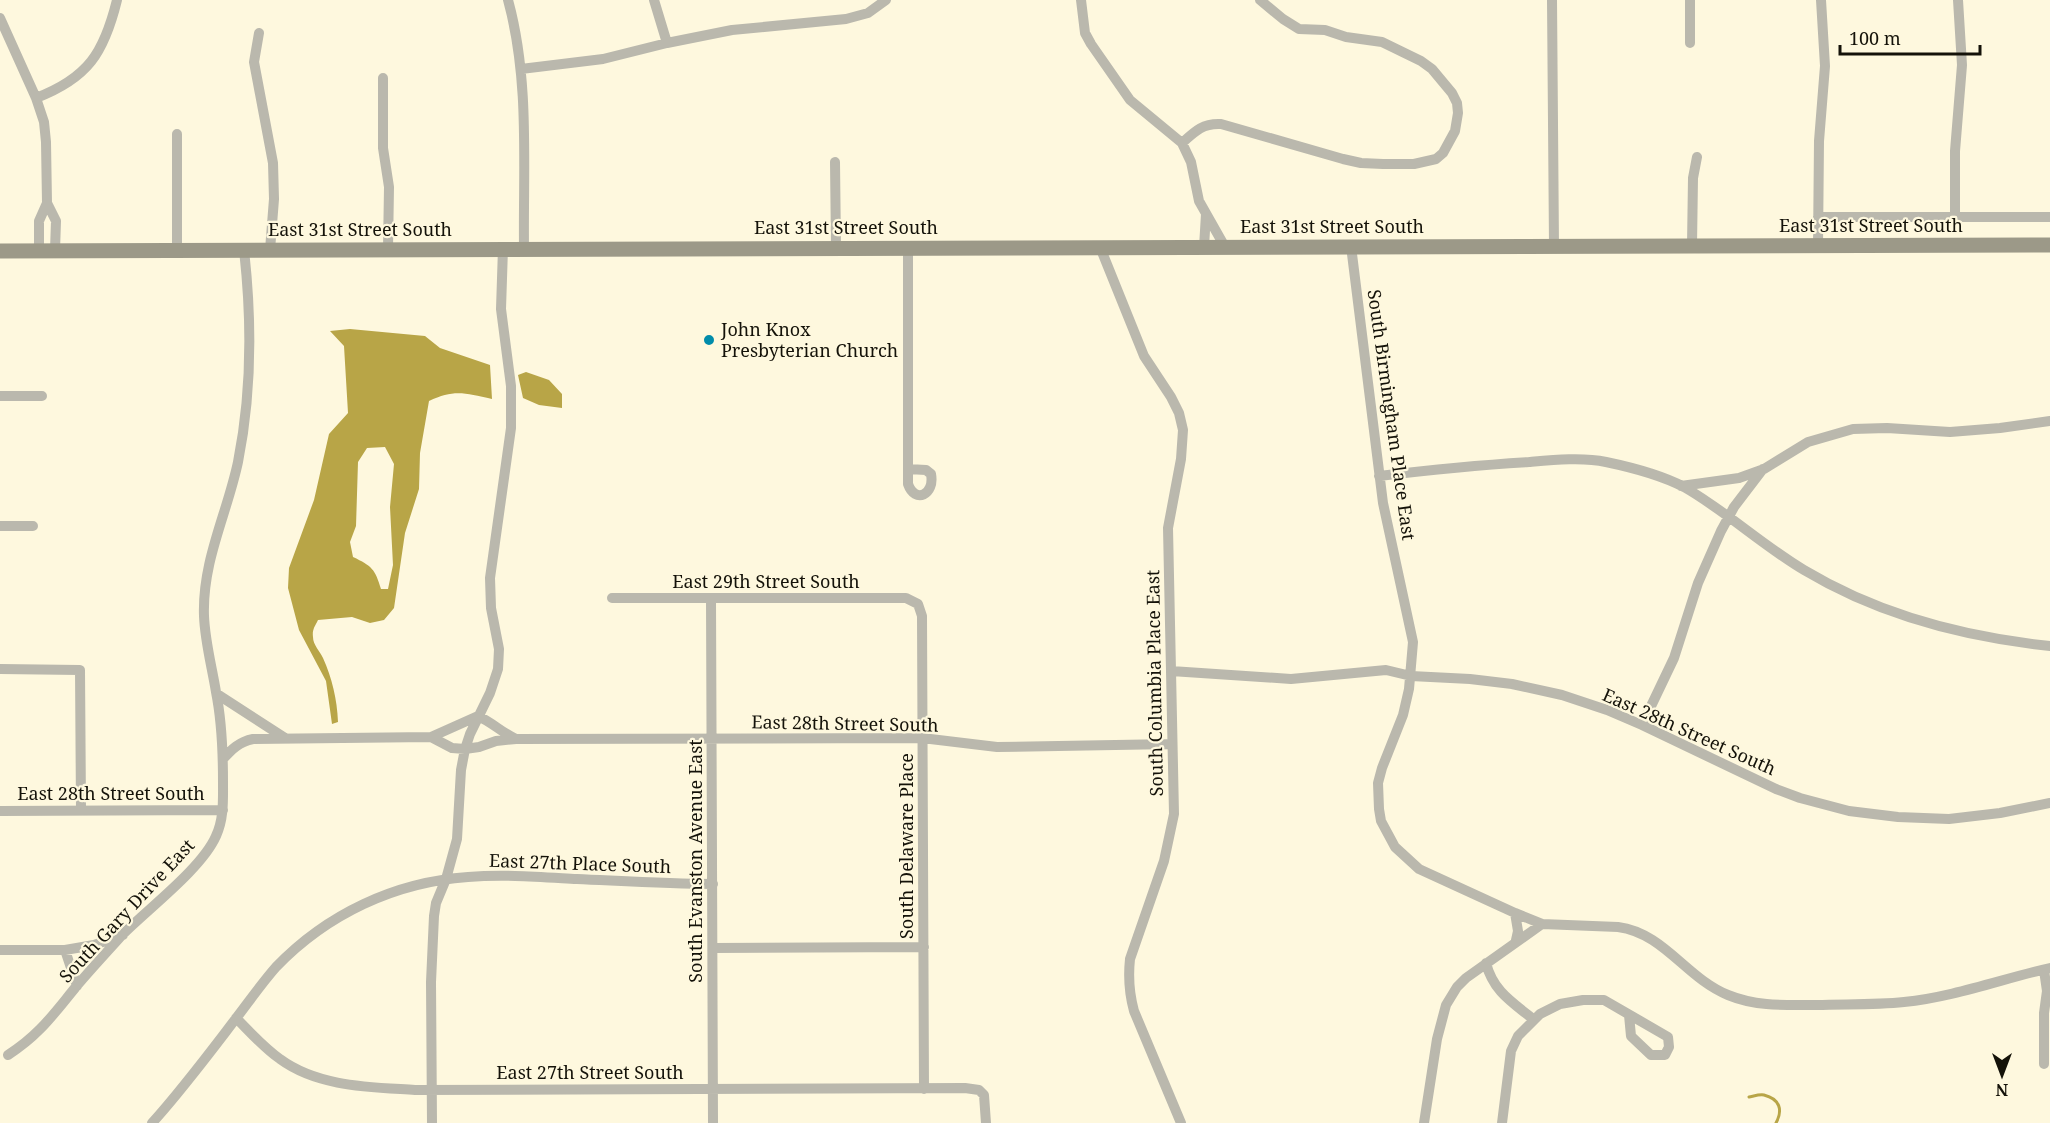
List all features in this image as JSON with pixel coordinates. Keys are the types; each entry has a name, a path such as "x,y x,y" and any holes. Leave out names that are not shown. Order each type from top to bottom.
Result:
{"main road":[{"name":"East 31st Street South","path":"0,251 2050,245"}],"street":[{"path":"36,98 74,80 89,66 105,40 117,0"},
{"path":"508,0 518,43 521,69 524,249"},
{"path":"654,0 667,43"},
{"path":"521,69 603,59 667,43 740,29 846,19 868,13 886,0"},
{"path":"1081,0 1085,33 1130,100 1182,143 1191,162 1199,201 1226,247"},
{"path":"1182,143 1200,127 1221,124 1361,163 1414,164 1436,159 1450,142 1458,123 1457,103 1452,93 1426,64 1382,42 1290,25 1260,0"},
{"path":"1552,0 1554,246"},
{"path":"1690,0 1690,42"},
{"path":"1818,245 1819,141 1825,66 1821,0"},
{"path":"1955,217 1955,151 1962,65 1958,0"},
{"path":"0,18 36,98 44,122 47,203 39,221 39,251"},
{"path":"259,33 254,62 273,163 274,199 270,250"},
{"path":"383,78 383,148 389,187 388,249"},
{"path":"177,134 177,250"},
{"path":"1692,245 1693,178 1697,157"},
{"path":"835,162 836,248"},
{"path":"47,203 56,221 55,250"},
{"path":"1204,247 1206,213"},
{"name":"East 31st Street South","path":"1818,217 2050,217"},
{"name":"South Birmingham Place East","path":"1351,246 1379,476 1388,532 1413,642 1411,676 1403,715 1378,783 1379,808 1387,834 1395,848 1419,869 1542,924"},
{"name":"South Columbia Place East","path":"1101,247 1144,356 1171,397 1184,430 1168,528 1174,814 1170,840 1130,959 1128,976 1129,994 1134,1011 1181,1123"},
{"path":"432,1123 433,930 436,903 446,879 457,839 461,770 465,749 490,693 499,660 491,608 490,578 512,408 501,309 503,248"},
{"path":"908,248 908,469"},
{"name":"South Gary Drive East","path":"8,1055 39,1032 123,934 205,855 217,835 223,810 223,759 217,694 207,643 204,600 211,553 238,462 247,402 250,347 244,250"},
{"path":"0,396 42,396"},
{"path":"1681,486 1739,478 1764,469 1808,442 1852,429 1887,428 1950,432 2050,421"},
{"path":"1379,476 1489,464 1555,460 1605,461 1681,486 1805,571 1868,602 1964,633 2050,646"},
{"path":"1642,724 1674,658 1698,583 1728,518 1764,469"},
{"path":"0,526 33,526"},
{"name":"East 29th Street South","path":"612,598 906,598 918,604"},
{"name":"South Evanston Avenue East","path":"711,599 713,1123"},
{"name":"South Delaware Place","path":"918,604 922,616 924,1089"},
{"path":"0,669 80,670 81,810"},
{"name":"East 28th Street South","path":"1171,671 1268,679 1310,679 1386,670 1411,676 1470,679 1537,689 1642,724 1776,789 1849,811 1898,817 1949,819 2000,813 2050,803"},
{"path":"217,694 286,739"},
{"path":"223,759 232,748 253,739 431,737 478,716 494,723 502,732 516,739"},
{"path":"431,737 452,748 465,749"},
{"name":"East 28th Street South","path":"465,749 496,741 516,739 922,738 997,747 1172,744"},
{"name":"East 28th Street South","path":"0,811 223,810"},
{"name":"East 27th Place South","path":"152,1123 197,1070 261,985 288,956 341,915 384,894 409,886 470,876 527,876 664,884 713,884"},
{"path":"1515,913 1518,931 1516,940"},
{"path":"1425,1123 1437,1039 1446,1005 1461,982 1516,940 1542,924 1618,927 1639,932 1659,943 1700,980 1714,989 1754,1003 1790,1005 1905,1002 2047,969 2044,1064"},
{"path":"0,950 64,950 94,945 123,934"},
{"path":"713,948 924,947"},
{"path":"64,950 77,986"},
{"path":"1486,963 1490,977 1498,989 1533,1019"},
{"path":"1503,1122 1511,1051 1518,1036 1533,1019 1560,1004 1583,1000 1608,1002 1629,1015"},
{"name":"East 27th Street South","path":"236,1018 279,1059 314,1077 338,1083 374,1088 432,1090 965,1088 979,1090 984,1095 986,1123"}],"shaded area":[{"path":"350,329 425,336 440,348 490,365 492,399 460,393 429,401 420,453 419,489 405,533 394,608 384,620 370,623 352,617 318,620 315,626 313,640 322,655 335,697 338,722 332,724 326,681 299,630 288,588 289,568 314,500 329,434 348,413 344,346 330,331","holes":["385,447 394,464 390,507 393,565 388,589 381,589 372,569 353,557 350,542 356,526 358,462 367,448"]},
{"path":"526,372 549,380 562,394 562,408 539,405 523,398 518,375"}],"waterway":[{"path":"1749,1097 1762,1095 1774,1099 1779,1106 1776,1123"}],"place":[{"name":"John Knox Presbyterian Church","path":"709,340"}]}
